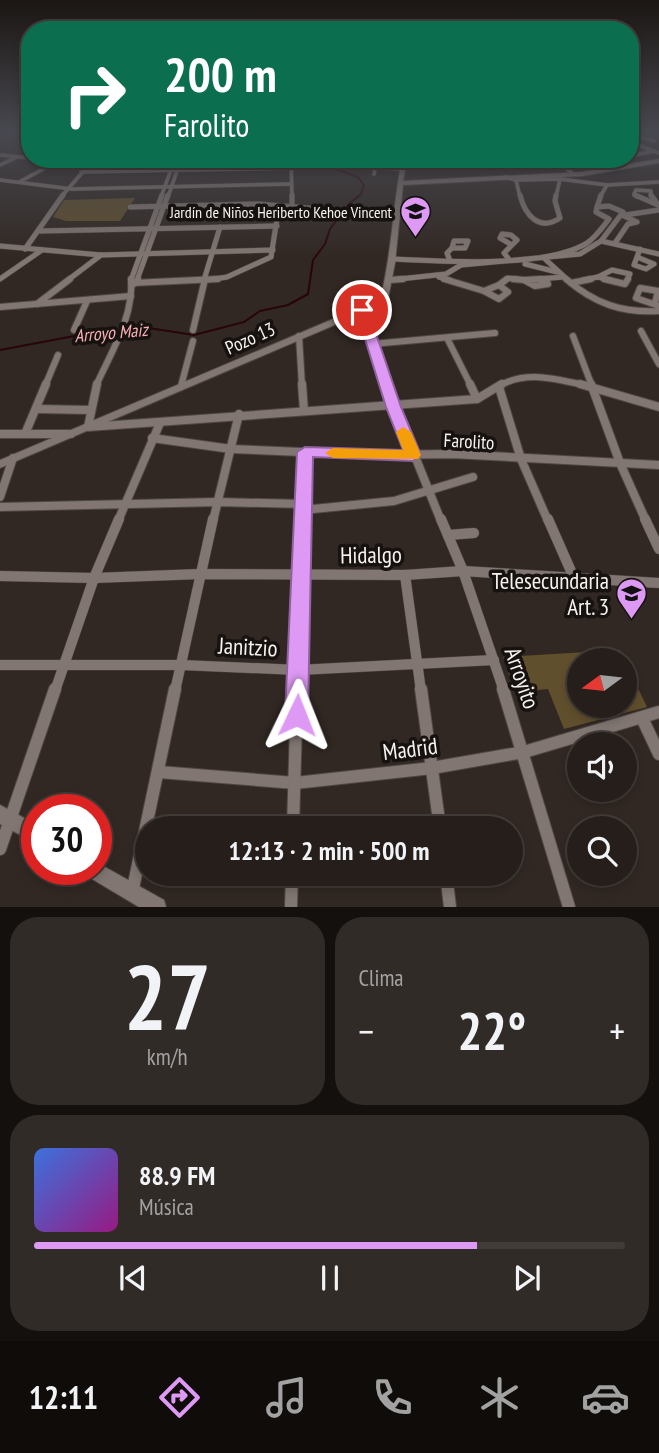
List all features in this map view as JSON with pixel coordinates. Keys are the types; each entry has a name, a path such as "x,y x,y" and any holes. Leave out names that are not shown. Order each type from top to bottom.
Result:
{"main road":[{"path":"390,280 395,215 403,173"},
{"path":"401,183 577,173"},
{"name":"Pozo 13","path":"0,464 362,310 385,297 390,280"},
{"path":"5,817 21,826"},
{"path":"112,881 157,907"}],"street":[{"path":"19,182 35,173"},
{"path":"25,249 80,173"},
{"path":"174,173 147,254 133,284 124,322 95,390 89,410 88,427 477,399 515,378 529,376 592,388 659,407"},
{"path":"291,173 292,207"},
{"path":"514,173 529,217 534,221 549,223 560,218 555,201 560,179"},
{"path":"517,178 560,179 607,185 659,182"},
{"path":"0,180 67,188 292,184"},
{"path":"607,185 602,191 596,212 609,219"},
{"path":"133,284 131,279 139,254 157,206 169,187"},
{"path":"636,190 651,191 651,197 659,207 639,199 634,194 636,190"},
{"path":"130,207 279,206 395,215"},
{"path":"133,284 205,281 239,273 271,257 279,206"},
{"path":"597,206 609,206 638,222 628,224 615,243"},
{"path":"390,280 446,274 459,263 571,251 594,238 609,219 649,212 659,207"},
{"path":"649,212 659,216"},
{"path":"391,259 459,263 545,259 580,254 601,241 621,215"},
{"path":"40,231 277,226"},
{"path":"193,330 211,252 220,227"},
{"path":"601,241 659,254"},
{"path":"508,258 504,253 512,245"},
{"path":"0,246 101,255 273,250"},
{"path":"450,261 447,253 452,248"},
{"path":"560,248 580,254"},
{"path":"638,257 640,249"},
{"path":"0,279 42,250"},
{"path":"37,304 101,255"},
{"path":"545,259 571,283 607,307 634,313 658,307"},
{"path":"414,260 404,265 405,270 421,277"},
{"path":"516,261 561,274"},
{"path":"571,283 598,277 612,270 630,274 625,284 598,277"},
{"path":"484,291 508,278 546,279 561,274"},
{"path":"435,276 484,291 499,299 508,292 499,285"},
{"path":"0,307 131,296"},
{"path":"74,330 87,301"},
{"name":"Arroyito","path":"362,310 393,407 463,571 494,660 569,907"},
{"path":"641,331 659,364"},
{"path":"372,344 495,333"},
{"path":"299,336 304,411"},
{"path":"573,336 620,463 659,548"},
{"path":"447,338 477,399"},
{"path":"181,387 193,341"},
{"path":"25,434 58,355"},
{"path":"499,387 521,459 573,578"},
{"path":"37,409 89,410"},
{"path":"132,893 200,573 239,415"},
{"path":"0,849 5,817 65,666 94,578 160,423"},
{"path":"0,434 71,434"},
{"name":"Farolito","path":"152,438 231,449 452,454 659,465"},
{"path":"294,816 305,452"},
{"path":"0,497 13,458"},
{"path":"0,507 218,502 303,507 394,501 473,477"},
{"path":"448,535 474,533"},
{"name":"Hidalgo","path":"0,576 94,578 200,573 405,575 463,571 659,583"},
{"path":"405,575 438,816"},
{"name":"Janitzio","path":"0,665 181,665 298,670 494,660"},
{"name":"Madrid","path":"159,772 295,783 432,768 524,752 659,712"},
{"path":"642,719 659,754"},
{"path":"290,907 291,886"},
{"path":"448,886 450,907"}],"shaded area":[{"path":"135,198 120,221 66,221 53,217 64,200"},
{"path":"567,653 567,718 606,718 564,729 548,689 515,692 503,657"},
{"path":"637,686 647,707 637,710"}],"waterway":[{"name":"Arroyo Maiz","path":"0,350 106,330 142,327 194,335 244,322 260,311 288,305 308,294 313,260 325,244 330,229 349,204 361,194 364,185 358,177 347,173"}],"slow traffic":[{"path":"333,453 413,455 403,432"}],"place":[{"name":"Jardín de Niños Heriberto Kehoe Vincent","path":"415,239"},
{"name":"Telesecundaria Art. 3","path":"632,621"}],"route":[{"path":"297,715 305,452 413,455 393,407 362,310"}]}
